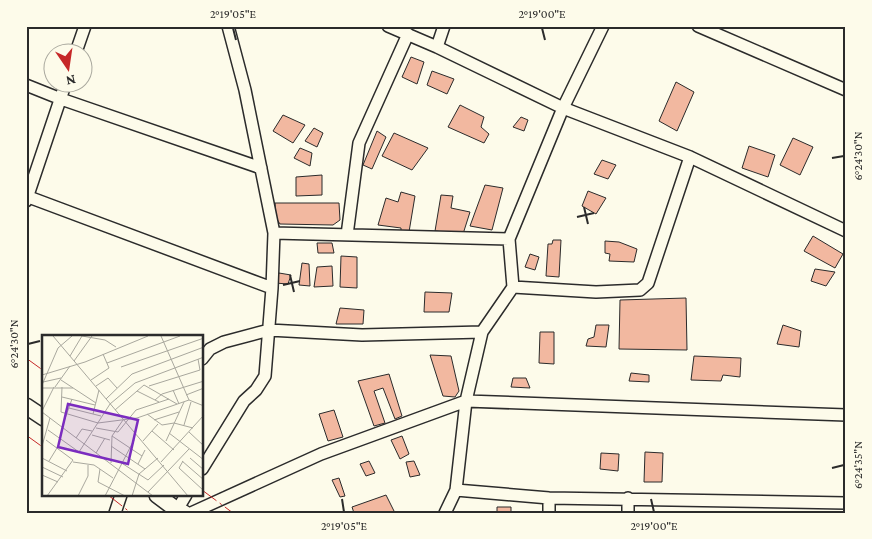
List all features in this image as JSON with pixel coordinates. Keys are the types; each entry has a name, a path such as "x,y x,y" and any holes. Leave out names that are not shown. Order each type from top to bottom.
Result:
{"street":[{"path":"79,42 85,26"},
{"path":"204,466 244,401 256,390 265,376 272,288 274,233 245,90 228,26"},
{"path":"388,26 437,47 563,108 690,157 846,231"},
{"path":"437,47 444,26"},
{"path":"445,513 456,490 466,401 482,332 513,287 509,239 563,108 603,26"},
{"path":"698,26 846,90"},
{"path":"347,236 358,143 408,34"},
{"path":"26,85 61,99 261,168"},
{"path":"63,92 27,198 272,288"},
{"path":"513,287 596,292 640,290 648,283 690,157"},
{"path":"274,233 509,239"},
{"path":"204,356 210,349 224,342 269,330 362,336 482,332"},
{"path":"184,512 321,454 466,401 846,415"},
{"path":"26,406 42,417"},
{"path":"456,490 549,498 846,503"},
{"path":"115,513 121,496"},
{"path":"159,496 184,512"},
{"path":"184,512 186,496"},
{"path":"549,498 549,513"},
{"path":"628,498 628,513"}],"building":[{"path":"411,57 424,62 417,84 402,77"},
{"path":"432,71 454,79 447,94 427,85"},
{"path":"676,82 694,92 677,131 659,121"},
{"path":"460,105 484,117 481,127 489,134 484,143 448,127"},
{"path":"283,115 305,125 293,143 273,131"},
{"path":"521,117 528,120 524,131 513,127"},
{"path":"314,128 323,133 317,147 305,141"},
{"path":"377,131 386,137 372,169 363,165"},
{"path":"394,133 428,148 412,170 382,156"},
{"path":"793,138 813,147 800,175 780,165"},
{"path":"749,146 775,155 768,177 742,168"},
{"path":"300,148 312,153 310,166 294,158"},
{"path":"602,160 616,165 608,179 594,174"},
{"path":"322,175 322,195 296,196 296,177"},
{"path":"485,185 503,188 492,230 470,226"},
{"path":"588,191 606,198 596,214 582,206"},
{"path":"401,192 415,196 409,232 401,232 401,228 378,225 386,198 398,202"},
{"path":"441,195 453,196 451,208 470,212 463,234 435,231"},
{"path":"275,203 339,203 340,220 333,225 280,224 276,218"},
{"path":"813,236 843,254 835,268 804,251"},
{"path":"553,240 561,240 559,277 546,276 548,244 552,244"},
{"path":"605,241 619,242 637,249 634,262 609,261 610,254 605,253"},
{"path":"317,243 332,243 334,253 318,253"},
{"path":"530,254 539,257 535,270 525,267"},
{"path":"341,256 357,257 357,288 340,287"},
{"path":"302,263 309,264 310,286 299,285"},
{"path":"332,266 333,286 314,287 317,267"},
{"path":"815,269 835,272 826,286 811,281"},
{"path":"279,273 291,275 288,284 275,283"},
{"path":"425,292 452,293 449,312 424,312"},
{"path":"686,298 687,350 619,349 620,300"},
{"path":"340,308 364,310 363,324 336,324"},
{"path":"596,325 609,325 606,347 586,346 588,339 594,337"},
{"path":"783,325 801,331 799,347 777,344"},
{"path":"540,332 554,332 554,364 539,363"},
{"path":"430,355 451,356 459,391 455,397 443,396"},
{"path":"694,356 741,358 740,377 723,375 721,381 691,380"},
{"path":"631,373 649,375 649,382 629,381"},
{"path":"389,374 402,416 395,419 383,388 374,391 385,423 374,426 358,381"},
{"path":"513,378 526,378 530,388 511,387"},
{"path":"334,410 343,437 328,441 319,414"},
{"path":"402,436 409,454 400,459 391,440"},
{"path":"645,452 663,453 662,482 644,482"},
{"path":"601,453 619,454 618,471 600,469"},
{"path":"369,461 375,473 366,476 360,464"},
{"path":"414,461 420,475 410,477 406,462"},
{"path":"339,478 345,496 340,497 332,480"},
{"path":"386,495 395,513 354,513 352,507"},
{"path":"497,507 511,507 511,513 497,513"}],"power":[{"path":"26,358 42,370"},
{"path":"26,435 42,447"},
{"path":"204,491 233,513"},
{"path":"109,496 131,513"}]}
